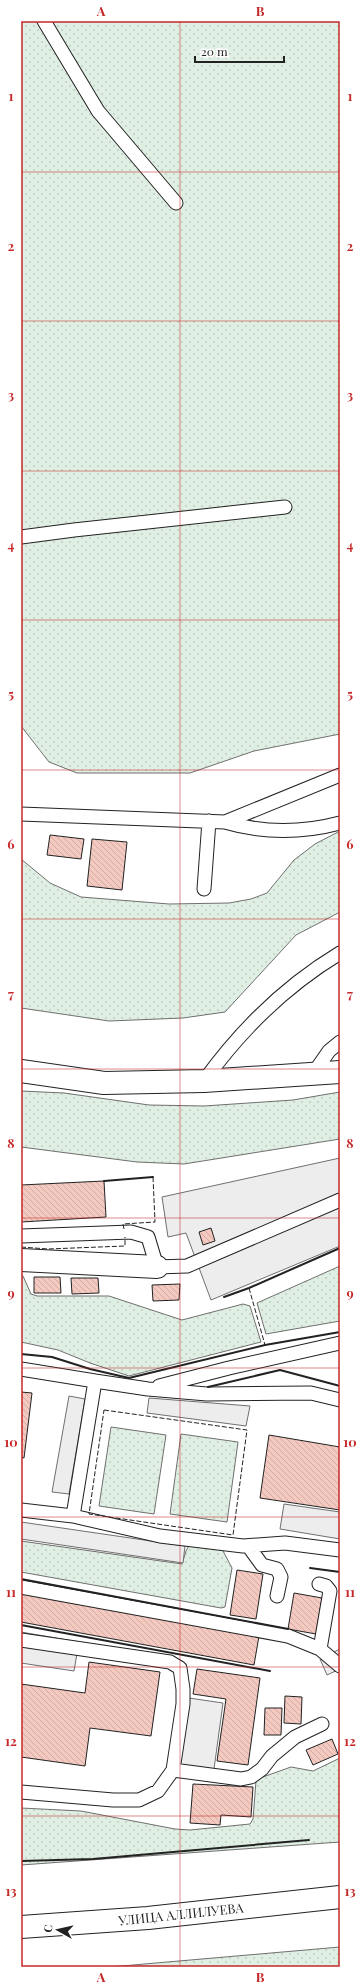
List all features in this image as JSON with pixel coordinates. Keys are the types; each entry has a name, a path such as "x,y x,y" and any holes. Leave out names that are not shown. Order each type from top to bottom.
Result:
{"street":[{"path":"21,1071 104,1083 204,1081 340,1072"},
{"path":"21,1260 157,1268"},
{"name":"УЛИЦА АЛЛИЛУЕВА","path":"21,1927 148,1918 340,1897"}],"lane":[{"path":"44,21 98,111 176,202"},
{"path":"21,537 285,507"},
{"path":"225,822 340,775"},
{"path":"21,814 225,822 244,827 272,830 304,830 340,823"},
{"path":"204,889 209,821"},
{"path":"204,1081 226,1050 272,1004 315,968 340,953"},
{"path":"313,1074 329,1051 340,1042"},
{"path":"21,1236 131,1232 148,1238 157,1268 187,1266 340,1200"},
{"path":"148,1389 229,1368 340,1343"},
{"path":"21,1369 148,1389 207,1394 311,1394 340,1400"},
{"path":"73,1516 95,1381"},
{"path":"21,1510 73,1516 160,1536 249,1546 285,1543 340,1550"},
{"path":"249,1546 262,1564 277,1569 281,1577 277,1596"},
{"path":"319,1584 326,1586 330,1591 320,1649"},
{"path":"21,1587 288,1636 320,1649 340,1666"},
{"path":"21,1640 170,1662 180,1668 184,1689 173,1770 158,1791 139,1800 113,1800 21,1792"},
{"path":"173,1770 241,1779 252,1776 262,1769 272,1756 295,1738 322,1724"}],"green space":[{"path":"21,21 340,21 340,734 254,751 190,773 77,773 49,762 21,726"},
{"path":"340,831 340,912 296,935 225,1012 183,1018 109,1021 21,1008 21,859 50,883 81,897 169,904 229,903 251,899 267,893 294,860 315,844"},
{"path":"21,1091 64,1093 149,1105 204,1106 293,1100 340,1092 340,1139 184,1164 137,1162 21,1147"},
{"path":"340,1266 340,1321 266,1334 257,1303"},
{"path":"21,1275 23,1276 31,1294 37,1296 109,1296 182,1320 243,1304 250,1306 261,1342 129,1376 90,1363 58,1350 21,1342"},
{"path":"111,1427 166,1435 154,1514 99,1506"},
{"path":"181,1434 238,1442 227,1522 170,1514"},
{"path":"193,1538 222,1549 232,1568 225,1607 221,1608 21,1572 21,1541 182,1564 186,1551"},
{"path":"340,1758 340,1842 21,1865 21,1808 81,1811 175,1829 190,1830 250,1824 253,1819 256,1781 260,1778 291,1767 313,1771"},
{"path":"340,1947 340,1967 110,1967"}],"shaded area":[{"path":"340,1158 340,1246 211,1300 186,1233 168,1237 162,1197"},
{"path":"69,1396 85,1399 69,1494 52,1492"},
{"path":"149,1398 250,1406 246,1426 147,1413"},
{"path":"284,1504 340,1512 340,1539 280,1529"},
{"path":"21,1522 185,1546 183,1563 21,1539"},
{"path":"21,1632 79,1642 74,1671 21,1663"},
{"path":"340,1649 340,1669 327,1675 320,1659"},
{"path":"189,1698 223,1703 214,1769 180,1765"}],"building":[{"path":"50,835 84,839 81,859 47,855"},
{"path":"92,839 127,842 122,890 87,886"},
{"path":"104,1181 106,1217 21,1222 21,1185"},
{"path":"211,1228 215,1241 203,1245 199,1232"},
{"path":"34,1277 60,1277 61,1293 34,1293"},
{"path":"71,1278 98,1278 99,1293 72,1294"},
{"path":"180,1284 179,1300 153,1301 152,1285"},
{"path":"21,1392 32,1393 24,1458 21,1457"},
{"path":"269,1435 340,1447 340,1510 260,1498"},
{"path":"237,1570 263,1574 256,1619 230,1615"},
{"path":"21,1592 259,1636 254,1665 21,1622"},
{"path":"294,1593 322,1598 316,1634 288,1629"},
{"path":"89,1662 160,1672 151,1736 90,1728 85,1766 21,1757 21,1684 85,1693"},
{"path":"197,1669 260,1678 248,1765 217,1761 226,1699 193,1694"},
{"path":"285,1696 302,1697 301,1724 284,1723"},
{"path":"265,1708 282,1708 281,1735 264,1735"},
{"path":"332,1739 338,1754 313,1765 306,1750"},
{"path":"193,1784 253,1787 251,1817 221,1815 220,1825 190,1823"}],"fence":[{"path":"124,1229 123,1224 155,1222 153,1177"},
{"path":"21,1247 48,1249 125,1246 125,1237"},
{"path":"249,1288 265,1345"},
{"path":"104,1410 247,1430 233,1535 89,1514 104,1410"}],"wall":[{"path":"104,1181 153,1177"},
{"path":"224,1297 249,1288 340,1248"},
{"path":"21,1354 52,1357 90,1369 129,1378 265,1345 340,1332"},
{"path":"208,1387 280,1370 340,1386"},
{"path":"310,1568 340,1572"},
{"path":"21,1579 288,1629"},
{"path":"21,1625 270,1671"},
{"path":"21,1861 93,1859 309,1840"}]}
